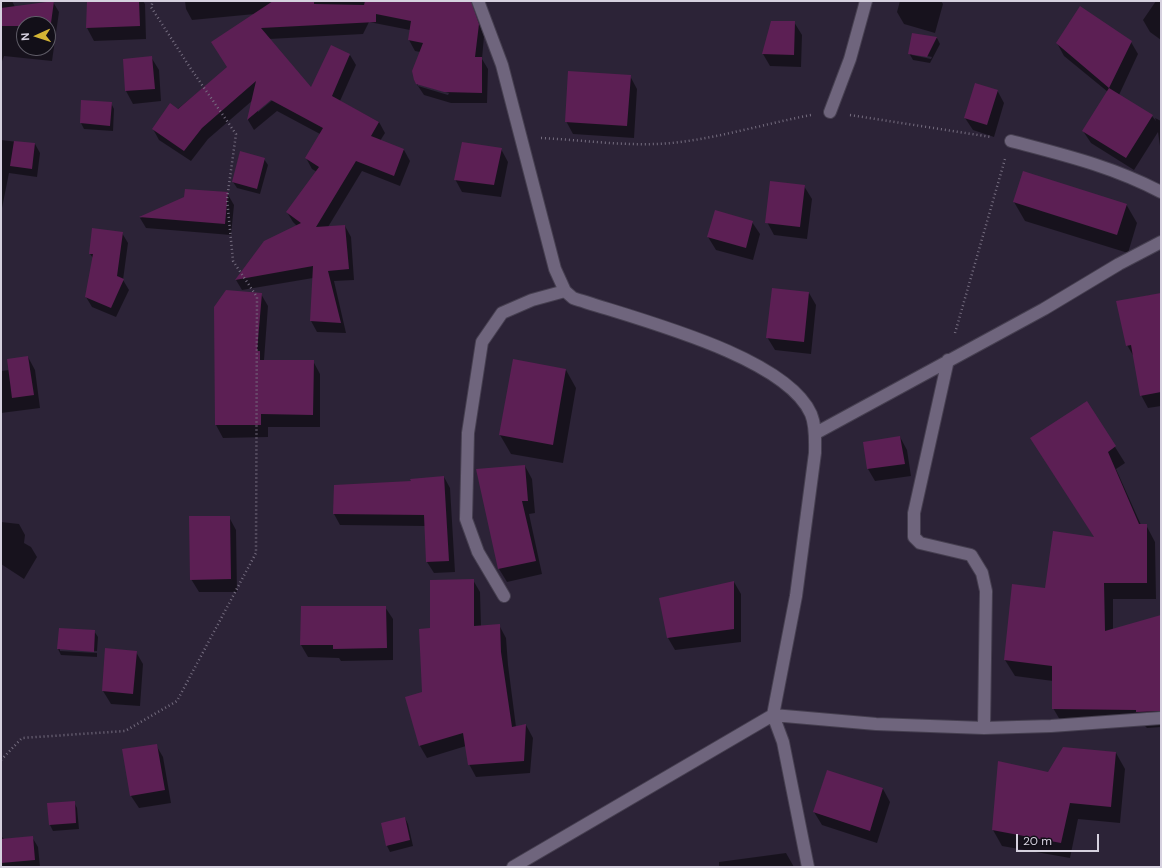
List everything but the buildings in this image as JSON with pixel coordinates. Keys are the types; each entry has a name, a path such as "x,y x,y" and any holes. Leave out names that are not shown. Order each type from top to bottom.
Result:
{"street":[{"path":"478,1 502,65 555,269 565,291 573,298 672,329 736,355 781,379 798,395 811,414 816,433 815,453 796,596 773,715 783,742 808,867"},
{"path":"830,112 850,60 866,1"},
{"path":"1010,141 1107,167 1135,178 1161,192"},
{"path":"816,433 1044,309 1119,264 1161,242"},
{"path":"504,596 478,552 466,519 468,433 482,342 502,313 532,300 565,291"},
{"path":"948,360 914,513 914,537 920,543 971,555 982,573 986,591 984,728"},
{"path":"513,867 773,715 876,724 984,728 1051,726 1161,718"}],"path":[{"path":"1,760 22,738 125,731 177,700 256,553 257,297 234,261 228,199 236,134 191,70 151,7 152,1"},
{"path":"521,137 600,142 670,143 714,138 791,119 830,112 899,121 1010,141 975,259 948,360"}]}
